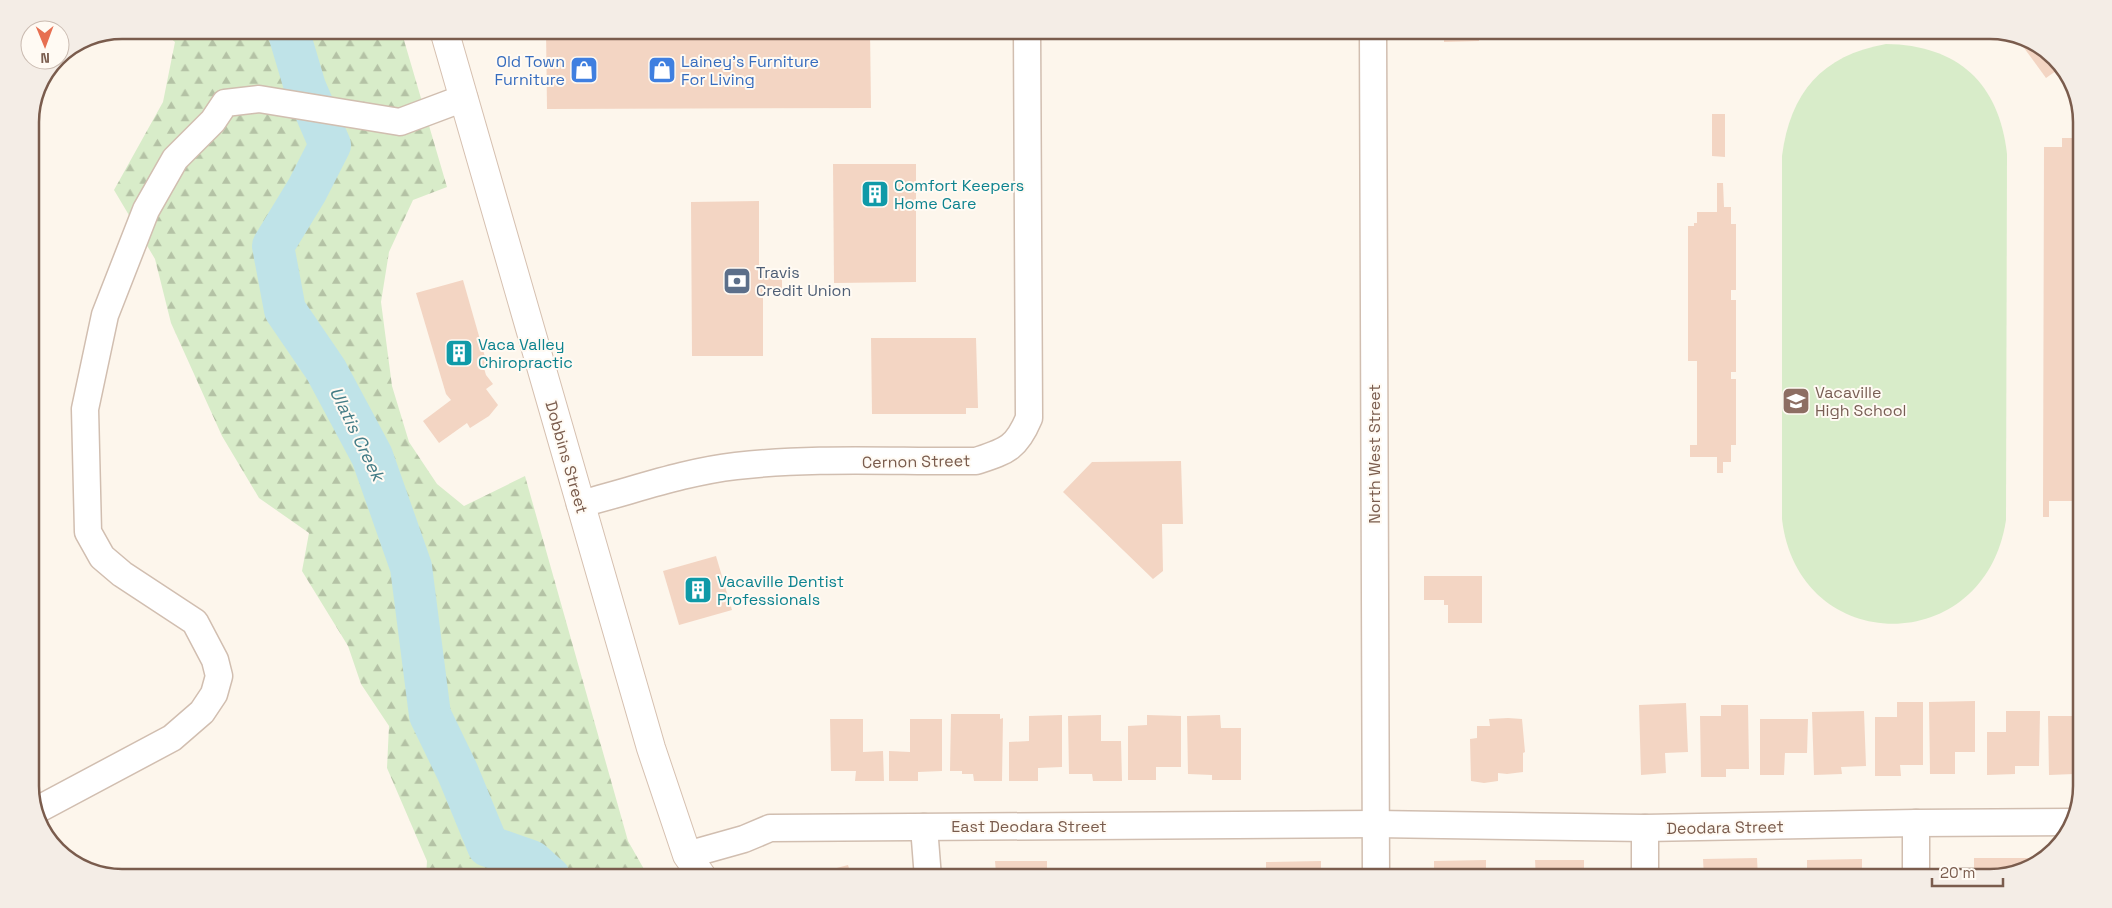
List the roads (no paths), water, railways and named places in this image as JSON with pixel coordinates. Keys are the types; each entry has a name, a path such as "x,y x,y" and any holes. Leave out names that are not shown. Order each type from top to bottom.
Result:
{"main road":[{"name":"Dobbins Street","path":"447,39 651,748 687,856 696,869"}],"street":[{"name":"Cernon Street","path":"580,504 680,477 735,466 778,462 976,461 1002,453 1020,439 1029,418 1027,39"},
{"name":"North West Street","path":"1372,39 1376,869"},
{"path":"42,807 172,738 202,712 214,694 219,676 215,660 195,622 122,574 102,557 88,532 85,410 105,315 146,210 175,159 213,121 225,103 259,99 400,122 464,98"},
{"name":"Deodara Street","path":"1376,824 1645,828 2065,822"},
{"path":"1916,823 1916,869"},
{"name":"East Deodara Street","path":"687,856 744,840 770,828 1376,824"},
{"path":"924,827 927,869"},
{"path":"1645,828 1645,869"}],"waterway":[{"name":"Ulatis Creek","path":"291,39 305,87 330,145 307,190 273,246 285,310 326,370 372,456 411,567 430,715 458,773 488,846 531,861 540,869"}],"place":[{"name":"Old Town Furniture","path":"584,70"},
{"name":"Lainey's Furniture For Living","path":"662,70"},
{"name":"Comfort Keepers Home Care","path":"875,194"},
{"name":"Travis Credit Union","path":"737,281"},
{"name":"Vaca Valley Chiropractic","path":"459,353"},
{"name":"Vacaville High School","path":"1796,401"},
{"name":"Vacaville Dentist Professionals","path":"698,590"}]}
